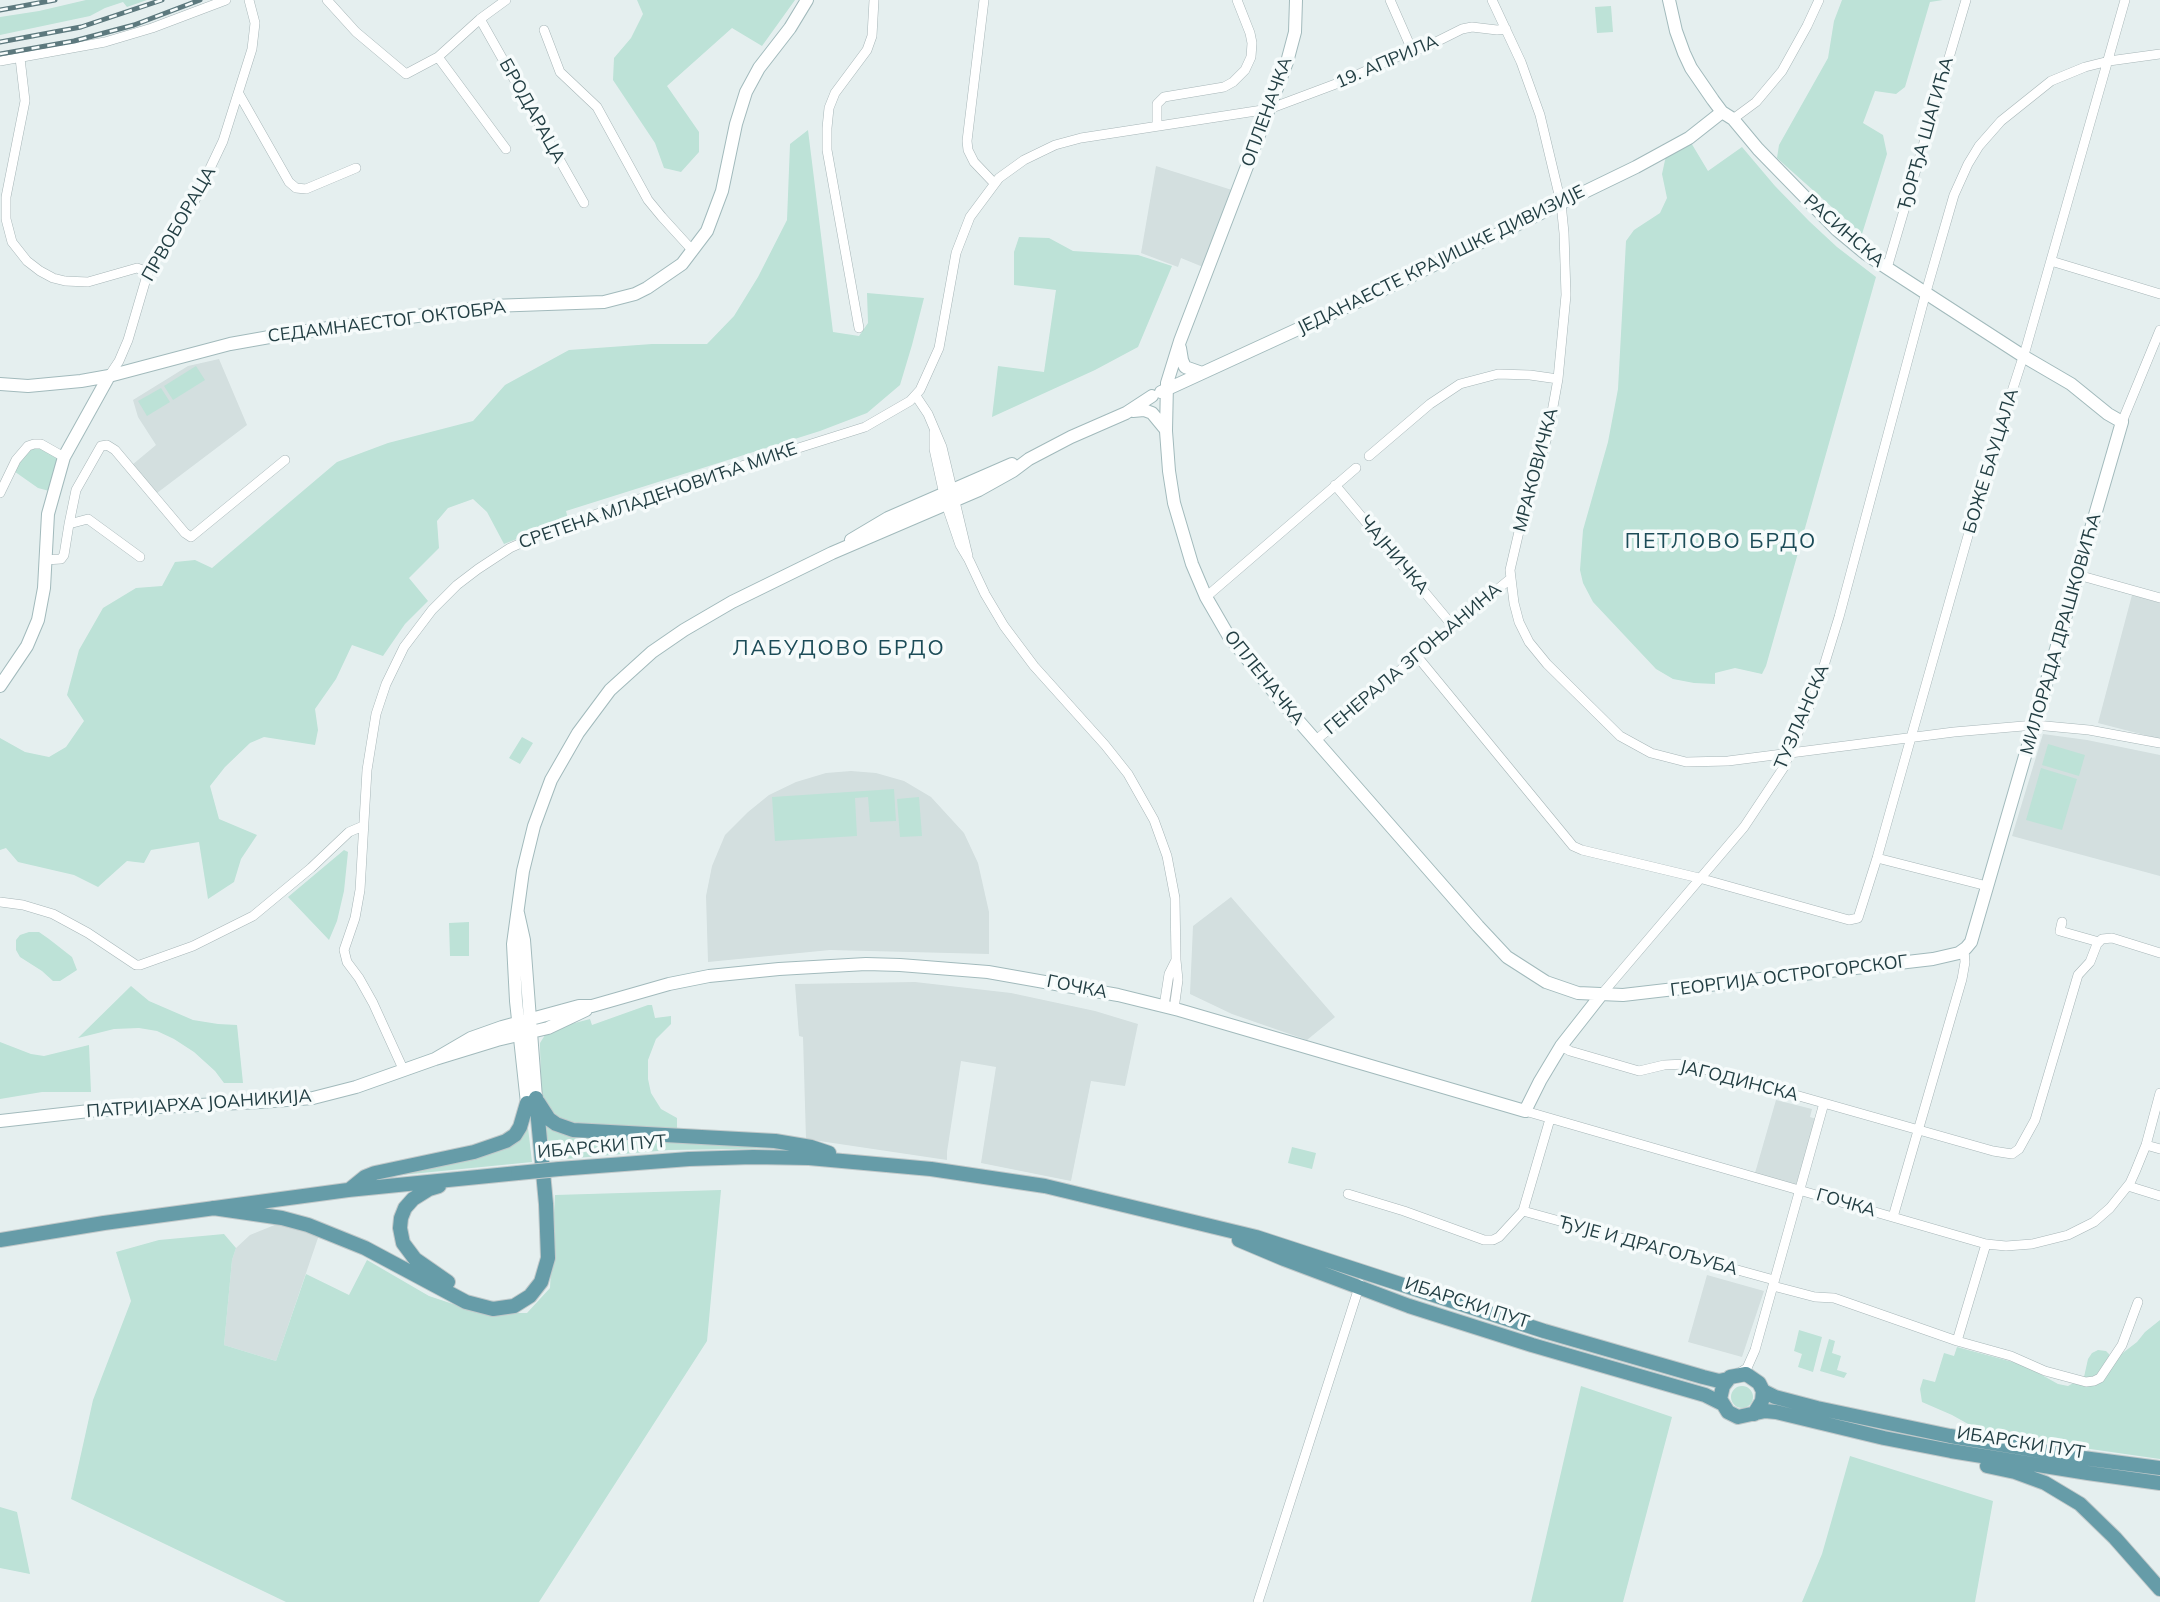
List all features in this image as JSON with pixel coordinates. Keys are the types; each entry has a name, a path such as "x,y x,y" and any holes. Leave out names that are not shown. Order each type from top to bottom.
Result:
{"main road":[{"path":"532,1100 549,1119 573,1130 775,1140 811,1147 848,1160"},
{"path":"476,1177 429,1189 413,1199 401,1218 401,1236 407,1250 415,1259 439,1277 478,1297 509,1298 517,1295 531,1281 540,1260 541,1223 532,1100"},
{"path":"348,1190 375,1173 474,1152 506,1141 515,1135 532,1100"},
{"path":"213,1208 308,1225 365,1248 466,1302 493,1308 514,1306 530,1296 541,1282 548,1258 546,1204 532,1100"},
{"name":"ИБАРСКИ ПУТ","path":"0,1240 81,1226 348,1190 559,1169 743,1157 848,1160 952,1171 1045,1186 1256,1237 1361,1280 1409,1306 1705,1395 1721,1403"},
{"name":"ИБАРСКИ ПУТ","path":"1361,1280 1703,1377 1719,1381 1732,1377"},
{"path":"1751,1376 1761,1387 1762,1401 1749,1416 1738,1417 1728,1412 1721,1403 1721,1390 1732,1377 1751,1376"},
{"name":"ИБАРСКИ ПУТ","path":"1761,1387 1775,1397 1804,1405 1950,1436 2160,1468"},
{"name":"ИБАРСКИ ПУТ","path":"1754,1413 1776,1412 1951,1451 2160,1483"},
{"path":"1951,1451 1977,1464 2032,1478 2068,1496 2096,1517 2160,1588"}],"street":[{"path":"0,61 105,42 173,21 226,0"},
{"name":"ПРВОБОРАЦА","path":"0,686 18,663 34,631 43,597 48,513 64,457 119,361 148,272 200,191 223,141 255,35 254,15 249,0"},
{"path":"327,0 356,32 403,72 410,73 438,57 480,19 506,0"},
{"name":"СЕДАМНАЕСТОГ ОКТОБРА","path":"0,384 49,385 109,376 230,344 305,331 491,306 584,304 635,294 656,284 677,268 707,231 719,204 736,124 746,92 807,0"},
{"path":"859,328 827,150 827,128 829,108 835,93 867,50 872,36 874,0"},
{"path":"984,0 967,141 972,159 994,183 970,217 960,240 939,348 916,396 928,414 942,447 949,497 969,560 985,594 1004,626 1034,666 1112,754 1148,807 1165,849 1177,923 1176,960 1169,974 1169,1008"},
{"path":"1157,125 1157,104 1164,97 1224,87 1245,69 1251,57 1252,43 1237,0"},
{"name":"ОПЛЕНАЧКА","path":"1296,0 1292,44 1168,378 1166,431 1169,471 1174,503 1192,564 1206,597 1238,650 1507,957 1535,976 1558,987 1578,993 1601,995"},
{"path":"1390,0 1412,50"},
{"name":"МРАКОВИЧКА","path":"1492,0 1534,96 1543,126 1561,203 1566,254 1566,295 1559,379 1548,434 1517,539 1510,579 1519,622 1534,649 1547,664 1611,728 1630,742 1651,753 1686,762 1728,761 2035,724 2089,730 2160,743"},
{"name":"ЈЕДАНАЕСТЕ КРАЈИШКЕ ДИВИЗИЈЕ","path":"1071,437 1122,405 1166,390 1370,296 1667,151 1762,96 1782,71 1819,0"},
{"name":"ЂОРЂА ШАГИЋА","path":"1887,268 1966,0"},
{"name":"БОЖЕ БАУЦАЛА","path":"1699,878 1849,920 1861,914 1986,472 2051,261 2125,0"},
{"name":"РАСИНСКА","path":"1671,1 1676,31 1686,57 1703,87 1798,191 1850,241 1887,268 2071,384 2122,422"},
{"name":"БРОДАРАЦА","path":"480,19 584,203"},
{"name":"19. АПРИЛА","path":"994,183 1024,159 1055,145 1157,125 1269,109 1330,87 1468,27 1506,29"},
{"path":"544,30 561,72 597,107 644,193 693,251"},
{"name":"ТУЗЛАНСКА","path":"1525,1111 1539,1081 1561,1046 1754,813 1784,767 1818,685 1839,617 1926,292 1954,195 1968,164 1979,146 2011,112 2051,81 2085,67 2109,61 2160,54"},
{"path":"438,57 506,149"},
{"path":"20,58 25,102 3,225 12,242 34,267 53,278 88,282 137,268 148,272"},
{"path":"239,94 286,176 296,187 306,189 356,168"},
{"path":"2051,261 2160,294"},
{"name":"МИЛОРАДА ДРАШКОВИЋА","path":"1893,1217 1962,979 1968,946 2122,422 2160,330"},
{"path":"1180,341 1183,365 1202,373"},
{"path":"1369,456 1430,404 1460,384 1498,374 1530,374 1559,379"},
{"name":"СРЕТЕНА МЛАДЕНОВИЋА МИКЕ","path":"404,1071 373,1003 344,954 360,890 372,731 379,704 394,667 432,610 457,585 510,548 659,492 865,427 916,396"},
{"name":"ЈЕДАНАЕСТЕ КРАЈИШКЕ ДИВИЗИЈЕ","path":"532,1100 513,944 523,872 528,847 551,780 578,733 610,690 637,664 684,630 732,602 832,553 864,531 1013,471 1029,458 1126,413 1152,396"},
{"path":"1126,413 1140,410 1149,412 1156,416 1166,431"},
{"path":"0,493 16,460 28,446 41,444 64,457"},
{"path":"45,560 58,560 63,557 76,490 100,446 107,444 115,450 191,537 285,460"},
{"path":"1206,597 1356,468"},
{"name":"ЧАЈНИЧКА","path":"1335,485 1452,625"},
{"path":"69,524 88,519 140,557"},
{"path":"2078,575 2160,598"},
{"name":"ГЕНЕРАЛА ЗГОЊАНИНА","path":"1315,740 1510,579"},
{"path":"1416,655 1573,845 1582,850 1699,878"},
{"path":"0,902 23,905 53,914 140,965 193,946 253,916 312,868 349,832 363,826"},
{"path":"1877,858 1987,886"},
{"path":"2062,922 2060,931 2064,936 2099,942 2112,938 2160,953"},
{"name":"ЈАГОДИНСКА","path":"1561,1046 1636,1071 1669,1064 1686,1064 2012,1154 2018,1151 2035,1120 2078,975 2090,962 2099,942"},
{"name":"ГЕОРГИЈА ОСТРОГОРСКОГ","path":"1601,995 1641,993 1933,959 1959,953 1968,946"},
{"name":"ГОЧКА","path":"525,1027 562,1023 592,1006 669,984 709,976 876,964 1010,975 1093,990 1169,1008 1986,1244 2006,1246 2032,1244 2068,1235 2099,1218 2128,1186 2146,1145 2160,1093"},
{"name":"ПАТРИЈАРХА ЈОАНИКИЈА","path":"0,1121 98,1110 300,1100 337,1093 525,1027"},
{"path":"1732,1377 1747,1368 1755,1350 1824,1103"},
{"path":"1348,1194 1489,1241 1499,1237 1523,1211 1550,1119"},
{"path":"2146,1145 2160,1149"},
{"path":"2128,1186 2160,1196"},
{"name":"ЂУЈЕ И ДРАГОЉУБА","path":"1523,1211 1815,1297 1834,1298 1957,1341 2021,1360 2045,1371 2086,1382 2100,1378 2122,1345 2138,1302"},
{"path":"1957,1341 1986,1244"},
{"path":"1258,1602 1316,1428 1361,1280"},
{"path":"1755,1350 1755,1367 1761,1387"}],"shaded area":[{"path":"1156,166 1232,190 1203,267 1181,258 1178,267 1141,253"},
{"path":"219,359 247,425 157,493 132,465 156,445 138,417 133,400 188,366"},
{"path":"2132,595 2160,603 2160,739 2098,723"},
{"path":"2043,734 2160,755 2160,876 2012,836"},
{"path":"826,773 876,773 904,781 931,797 964,833 978,863 989,912 989,954 830,950 708,962 706,896 712,866 725,835 769,795 796,782"},
{"path":"1231,897 1335,1017 1307,1040 1232,1014 1190,994 1193,926"},
{"path":"915,982 1011,993 1095,1011 1138,1024 1125,1086 1091,1081 1071,1181 981,1163 996,1067 961,1061 947,1160 806,1139 803,1037 799,1036 795,984"},
{"path":"1776,1100 1812,1109 1810,1117 1816,1119 1796,1185 1755,1173"},
{"path":"277,1224 319,1235 276,1361 224,1345 232,1260 236,1248 250,1235"},
{"path":"1707,1275 1764,1291 1742,1357 1688,1342"}],"green space":[{"path":"86,0 147,0 127,7 123,2 90,16 0,35 0,17"},
{"path":"637,0 795,0 762,46 732,28 667,86 699,132 699,152 681,172 664,168 655,143 613,80 614,58 631,38 643,14"},
{"path":"1842,0 1943,0 1930,2 1905,87 1896,94 1875,91 1863,123 1883,135 1887,154 1862,234 1777,158 1779,145 1828,58 1834,21"},
{"path":"1611,6 1613,32 1597,33 1595,7"},
{"path":"808,130 833,332 859,336 868,323 867,293 924,298 900,385 867,413 820,431 566,511 568,519 504,544 487,512 473,499 448,508 437,521 439,548 409,578 428,601 405,624 383,656 352,645 336,679 315,709 318,730 315,745 264,737 250,743 210,786 219,819 257,835 241,859 234,882 208,899 199,842 151,850 144,863 127,861 98,887 74,875 18,862 6,848 0,850 0,738 25,752 49,757 66,747 84,721 67,695 79,650 103,608 136,588 162,586 175,562 195,560 212,568 337,462 388,443 473,421 505,385 569,350 652,344 707,344 734,316 758,277 787,220 790,144"},
{"path":"1690,141 1708,171 1742,147 1809,221 1876,277 1766,666 1762,674 1735,668 1715,673 1715,684 1673,679 1656,669 1593,602 1583,583 1580,570 1583,530 1608,442 1618,389 1626,241 1634,230 1660,213 1667,198 1662,174 1667,151"},
{"path":"1019,237 1049,238 1073,251 1138,255 1172,266 1138,347 1095,370 992,417 998,366 1044,372 1056,290 1014,285 1014,252"},
{"path":"196,366 205,380 173,400 164,386"},
{"path":"161,388 170,402 147,416 138,401"},
{"path":"31,445 64,457 53,492 38,488 11,469"},
{"path":"522,737 533,743 520,764 509,758"},
{"path":"2048,744 2085,755 2079,776 2042,765"},
{"path":"2041,768 2077,779 2062,830 2026,820"},
{"path":"894,789 896,821 870,822 868,797 855,798 857,836 775,841 772,797"},
{"path":"919,797 922,836 900,837 897,799"},
{"path":"344,850 348,852 344,891 329,940 288,897"},
{"path":"469,922 469,956 450,956 449,923"},
{"path":"39,932 72,957 77,970 60,981 53,981 20,957 16,950 16,940 20,935"},
{"path":"131,986 149,1001 193,1020 237,1025 243,1083 224,1083 194,1052 157,1031 139,1028 114,1029 78,1038"},
{"path":"652,1005 655,1018 671,1016 671,1024 656,1039 648,1060 648,1079 651,1093 661,1109 677,1118 677,1132 567,1126 542,1105 540,1043 545,1035 590,1019 592,1025"},
{"path":"0,1042 44,1056 89,1045 91,1092 42,1092 0,1099"},
{"path":"539,1112 552,1124 796,1148 669,1150 542,1161"},
{"path":"527,1119 532,1162 391,1176 475,1155"},
{"path":"1292,1147 1316,1153 1312,1169 1288,1163"},
{"path":"721,1190 707,1341 539,1602 286,1602 71,1499 93,1400 131,1301 116,1252 159,1240 224,1234 236,1248 232,1260 224,1345 276,1361 306,1274 349,1295 367,1260 429,1296 480,1313 527,1313 550,1288 555,1195"},
{"path":"2160,1320 2160,1459 1986,1434 1922,1402 1920,1389 1923,1379 1935,1382 1944,1353 1954,1356 1957,1347 2024,1365 2058,1384 2068,1386 2084,1377 2092,1353 2098,1350 2106,1351 2111,1362"},
{"path":"1799,1330 1822,1337 1813,1372 1798,1367 1802,1354 1794,1351"},
{"path":"1829,1339 1835,1341 1832,1353 1841,1356 1837,1370 1847,1373 1844,1378 1820,1371"},
{"path":"1581,1386 1672,1417 1623,1602 1531,1602"},
{"path":"1742,1386 1750,1389 1753,1397 1750,1405 1742,1408 1734,1405 1731,1397 1734,1389"},
{"path":"1850,1456 1993,1501 1975,1602 1802,1602 1822,1554"},
{"path":"0,1507 17,1512 30,1574 0,1568"}],"railway":[{"path":"0,10 55,0"},
{"path":"0,42 81,27 162,0"},
{"path":"0,54 74,41 134,25 200,0"}],"district":[{"name":"ПЕТЛОВО БРДО","path":"1721,542"},
{"name":"ЛАБУДОВО БРДО","path":"839,649"}]}
